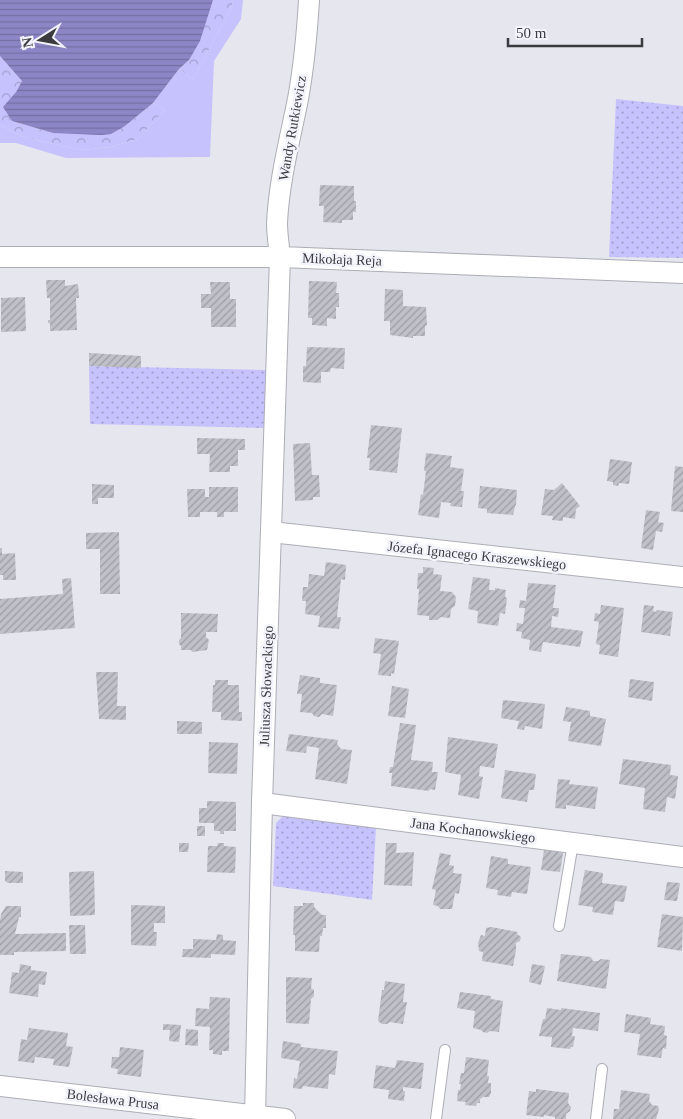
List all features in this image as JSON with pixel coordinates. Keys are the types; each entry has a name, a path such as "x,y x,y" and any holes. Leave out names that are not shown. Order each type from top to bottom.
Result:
{"street":[{"name":"Wandy Rutkiewicz","path":"280,257 277,224 280,195 302,77 309,0"},
{"name":"Mikołaja Reja","path":"0,257 280,257 683,273"},
{"name":"Juliusza Słowackiego","path":"255,1116 262,804 280,257"},
{"name":"Józefa Ignacego Kraszewskiego","path":"271,532 683,577"},
{"name":"Jana Kochanowskiego","path":"262,804 683,857"},
{"name":"Bolesława Prusa","path":"0,1086 285,1119"}],"lane":[{"path":"559,926 573,843"},
{"path":"436,1119 445,1050"},
{"path":"596,1119 602,1069"}],"green space":[{"path":"213,0 233,0 232,7 193,79 179,69 189,60"},
{"path":"233,0 243,0 241,19 214,61 210,157 66,158 16,143 0,143 0,125 21,136 83,150 111,147 138,139 165,110 153,103 179,69 193,79 232,7"},
{"path":"0,56 22,81 11,98 12,121 53,133 125,126 153,103 165,110 138,139 111,147 83,150 21,136 0,125"},
{"path":"616,99 683,106 683,258 609,257"},
{"path":"89,366 266,370 265,428 90,424"},
{"path":"283,816 376,828 372,900 273,886 276,823"}],"shaded area":[{"path":"0,0 213,0 200,41 189,60 179,69 153,103 125,126 111,134 101,135 53,133 12,121 3,107 16,92 22,81 0,56"}],"building":[{"path":"320,185 354,186 356,212 353,212 353,220 342,220 342,223 323,222 324,206 319,206"},
{"path":"46,280 65,280 65,286 78,284 79,298 76,298 77,330 50,331 48,320 50,320 50,298 47,298"},
{"path":"309,281 337,282 336,293 339,293 339,307 336,307 336,319 327,318 327,326 312,325 312,318 308,318"},
{"path":"210,282 230,282 230,299 236,299 236,327 211,327 211,308 201,308 201,294 211,294"},
{"path":"385,289 403,290 403,306 426,307 427,325 425,326 425,336 413,336 413,338 390,335 390,321 384,321"},
{"path":"25,297 26,331 1,332 1,298"},
{"path":"307,347 345,348 344,369 331,368 330,372 321,372 321,383 303,382 303,366 306,366"},
{"path":"89,353 141,356 141,368 89,366"},
{"path":"371,425 402,428 397,473 369,470 370,458 367,458"},
{"path":"197,438 245,439 245,450 238,450 238,466 230,466 230,472 209,472 210,454 197,454"},
{"path":"310,443 312,475 319,475 320,497 313,497 313,500 295,501 293,444"},
{"path":"426,453 452,456 450,467 464,469 461,491 464,491 462,507 450,506 451,503 441,502 439,518 418,515 421,494 423,495"},
{"path":"610,459 632,462 629,484 619,483 618,486 613,485 613,482 607,481"},
{"path":"675,466 683,467 683,512 671,511"},
{"path":"562,483 580,506 576,509 575,519 563,517 563,521 552,520 553,516 541,515 545,489 554,490"},
{"path":"92,484 114,485 114,498 98,498 98,504 92,504"},
{"path":"480,486 517,490 513,515 487,513 487,509 478,508"},
{"path":"209,487 238,487 238,512 224,512 224,517 217,517 217,512 200,512 200,517 188,517 187,489 205,489 205,497 209,497"},
{"path":"646,510 660,512 658,522 664,523 662,532 656,531 653,550 641,548"},
{"path":"119,532 120,594 100,594 100,549 86,549 86,533"},
{"path":"0,548 2,548 2,554 15,553 16,580 3,580 3,575 0,575"},
{"path":"326,562 346,565 345,580 341,579 337,617 341,617 339,629 318,627 320,616 305,614 306,601 302,601 303,587 308,587 309,574 324,576"},
{"path":"423,567 434,568 433,574 442,575 440,591 452,592 456,597 455,606 451,609 450,618 441,617 437,620 429,620 429,616 417,615 418,573 423,573"},
{"path":"473,577 490,579 489,590 495,590 495,588 506,590 505,614 500,613 498,626 477,623 478,611 468,609"},
{"path":"71,578 75,628 0,634 0,599 63,594 62,579"},
{"path":"528,583 556,585 553,608 559,608 558,617 552,616 551,627 583,631 580,647 543,642 541,652 529,650 530,640 521,638 522,632 516,631 517,623 523,624 525,608 519,608 520,600 526,601"},
{"path":"601,605 624,608 618,657 599,654 600,645 596,644 599,622 594,621 595,613 600,614"},
{"path":"644,605 654,606 653,611 656,612 657,610 673,612 670,636 641,632"},
{"path":"181,613 218,614 217,632 206,632 206,637 209,640 207,650 192,652 191,650 181,650 179,640 181,638"},
{"path":"375,638 399,641 394,674 391,673 391,676 378,675 381,654 373,653"},
{"path":"96,672 118,672 117,706 126,706 126,720 99,719"},
{"path":"300,675 320,678 320,683 337,685 333,716 322,714 319,717 314,716 312,713 300,712 302,694 297,694"},
{"path":"630,679 654,682 652,701 628,697"},
{"path":"215,680 228,680 228,685 239,685 239,712 242,712 242,721 221,720 221,712 212,712 213,685 215,685"},
{"path":"392,686 409,689 405,718 388,716"},
{"path":"503,700 545,704 542,729 525,726 524,730 517,729 519,721 501,718"},
{"path":"566,707 590,711 590,716 606,719 601,746 568,741 571,722 563,721"},
{"path":"177,721 202,722 202,734 177,734"},
{"path":"400,723 416,725 411,760 433,762 432,772 438,772 435,790 430,789 429,791 391,786 392,773 389,773 390,767 393,767"},
{"path":"289,734 338,740 337,744 341,749 352,750 347,784 315,779 319,748 307,746 306,753 286,751"},
{"path":"448,737 498,744 494,768 480,766 479,776 483,777 479,799 458,795 461,775 445,772"},
{"path":"209,742 238,743 237,774 208,773"},
{"path":"623,759 671,765 670,775 678,776 677,785 675,799 667,797 665,812 643,809 645,788 619,784"},
{"path":"505,770 536,774 534,790 529,790 527,802 501,798"},
{"path":"558,779 570,780 569,784 598,787 595,809 566,805 566,809 555,808"},
{"path":"207,801 236,802 236,831 224,831 224,834 220,834 220,831 214,831 214,823 199,823 199,808 207,808"},
{"path":"197,826 205,826 205,836 197,836"},
{"path":"179,843 189,843 188,852 179,852"},
{"path":"218,843 224,843 224,846 236,847 235,873 207,872 208,846 217,846"},
{"path":"386,843 397,843 396,853 414,852 412,886 384,885"},
{"path":"544,850 563,853 560,872 541,870"},
{"path":"440,853 451,855 449,865 454,866 453,873 462,874 459,894 455,893 452,909 440,909 438,906 433,905 436,890 432,889"},
{"path":"491,856 508,859 508,864 531,867 527,894 512,892 511,897 497,895 498,890 486,888"},
{"path":"585,870 603,873 602,883 627,886 624,902 615,901 613,915 592,912 593,907 578,905"},
{"path":"5,871 23,872 23,883 8,883 5,881"},
{"path":"94,871 95,915 70,916 69,872"},
{"path":"667,882 680,883 677,901 664,900"},
{"path":"303,903 314,903 314,907 322,915 326,915 326,928 323,928 322,936 320,936 319,952 295,951 295,935 293,935 294,906 303,906"},
{"path":"131,905 165,906 165,923 154,923 154,932 157,932 156,946 131,945"},
{"path":"6,906 21,906 21,917 19,917 15,934 66,933 66,951 14,952 14,955 0,955 0,921 1,914"},
{"path":"662,914 683,917 682,951 657,947"},
{"path":"69,925 85,925 86,954 70,954"},
{"path":"491,927 518,932 517,934 521,937 520,941 516,943 513,966 482,961 483,952 479,951 478,943 481,935 485,936 486,928"},
{"path":"217,934 223,935 223,940 236,941 235,955 211,954 211,958 182,957 183,949 193,949 193,939 216,940"},
{"path":"561,954 591,957 593,961 601,959 610,960 606,989 557,981"},
{"path":"20,964 31,966 31,970 47,972 45,985 39,984 38,997 9,993 12,972 19,973"},
{"path":"532,964 545,966 541,985 529,982"},
{"path":"286,977 312,978 311,988 314,990 314,996 311,999 309,1024 286,1023"},
{"path":"385,981 405,984 403,1002 407,1002 403,1024 390,1022 382,1024 378,1021"},
{"path":"460,992 491,996 491,999 503,1001 499,1032 490,1031 487,1033 473,1028 475,1011 457,1008"},
{"path":"210,997 230,998 229,1051 222,1051 222,1055 213,1054 213,1050 209,1050 210,1027 195,1026 196,1008 209,1009"},
{"path":"547,1008 600,1013 598,1031 573,1028 572,1036 575,1036 573,1047 570,1049 551,1047 552,1037 539,1036"},
{"path":"626,1014 651,1018 650,1024 665,1026 664,1035 667,1036 666,1049 663,1048 661,1058 637,1055 640,1034 624,1032"},
{"path":"163,1024 181,1025 179,1042 169,1041 170,1030 163,1030"},
{"path":"29,1028 68,1033 66,1046 73,1047 69,1067 53,1065 54,1059 35,1057 34,1063 18,1061 21,1039 27,1040"},
{"path":"186,1029 198,1030 198,1046 185,1045"},
{"path":"283,1041 301,1044 301,1047 338,1051 335,1075 329,1074 328,1089 303,1086 302,1089 293,1088 294,1078 297,1079 300,1061 281,1058"},
{"path":"120,1047 144,1050 141,1077 117,1074 118,1069 111,1068 112,1057 119,1057"},
{"path":"466,1057 489,1060 487,1076 489,1076 488,1083 491,1083 491,1093 489,1097 480,1099 480,1103 477,1103 476,1106 465,1105 466,1102 457,1101 458,1090 460,1090 461,1084 459,1084 461,1073 464,1073"},
{"path":"397,1060 424,1063 421,1089 403,1087 403,1091 405,1091 404,1101 388,1099 389,1090 373,1088 376,1065 395,1068"},
{"path":"536,1089 569,1093 568,1103 571,1107 570,1111 566,1114 566,1119 555,1119 555,1117 544,1115 544,1117 526,1115 529,1091 536,1092"},
{"path":"621,1090 650,1094 649,1101 652,1105 658,1106 659,1109 656,1119 613,1119 614,1109 619,1109"}]}
